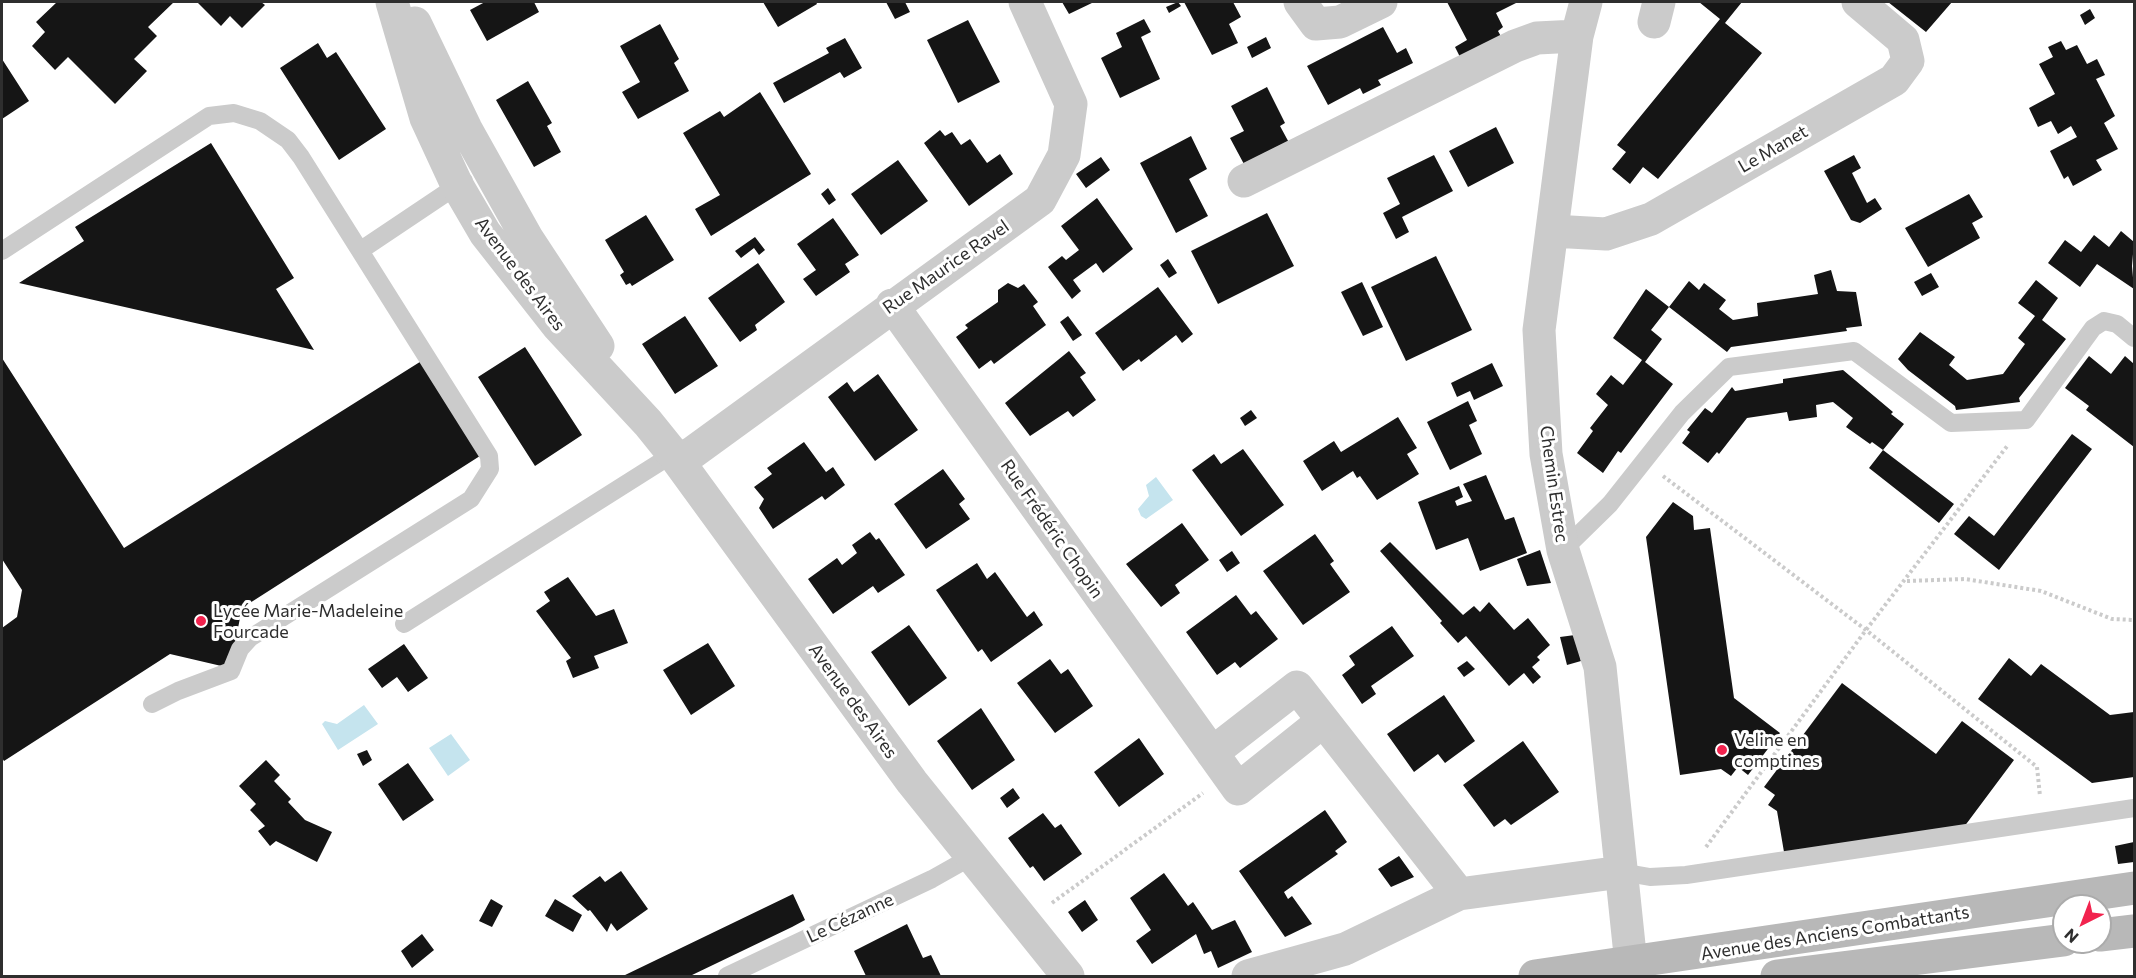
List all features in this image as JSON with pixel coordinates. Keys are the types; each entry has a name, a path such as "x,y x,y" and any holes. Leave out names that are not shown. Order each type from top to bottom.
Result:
{"main road":[{"name":"Avenue des Anciens Combattants","path":"1535,976 1631,964 2134,888"},
{"path":"2112,934 2134,931"},
{"name":"Avenue des Anciens Combattants","path":"1777,976 2052,942"}],"street":[{"name":"Avenue des Aires","path":"392,2 426,118 458,185 485,233 558,326 648,423 676,457 912,782 1069,975"},
{"name":"Avenue des Aires","path":"404,2 466,129 527,238 648,423"},
{"name":"Rue Maurice Ravel","path":"676,457 692,453 892,305 1040,200 1064,155 1071,104 1025,2"},
{"path":"1300,2 1316,24 1340,22 1381,2"},
{"name":"Chemin Estrec","path":"1586,2 1577,36 1539,330 1546,454 1563,550 1600,667 1631,964"},
{"name":"Le Manet","path":"1552,231 1606,234 1651,219 1894,80 1908,61 1903,40 1858,2"},
{"path":"1244,181 1515,46 1537,38 1577,36"},
{"name":"Rue Frédéric Chopin","path":"892,305 1220,764"},
{"path":"1323,721 1238,789 1220,764 1297,687 1451,884"},
{"path":"1248,976 1345,949 1451,884 1621,872"}],"lane":[{"path":"2,251 210,116 234,113 260,121 288,140 361,250 489,456 490,469 471,499 449,515 250,638 240,649 231,671 178,691 152,704"},
{"path":"361,250 486,165"},
{"path":"1563,550 1610,504 1682,413 1729,368 1854,351 1951,423 2026,420 2093,328 2104,321 2117,324 2134,338"},
{"path":"404,624 676,457"},
{"path":"1621,872 1650,877 1686,875 2134,808"},
{"name":"Le Cézanne","path":"727,976 932,879 971,857"}],"path":[{"path":"1686,875 1866,630 1906,581 2026,420"},
{"path":"1643,461 1866,630 2037,767 2042,822"},
{"path":"1906,581 1965,579 2041,591 2112,619 2134,620"},
{"path":"1047,907 1220,764"}],"water":[{"path":"1156,477 1173,500 1146,519 1141,516 1138,509 1149,496 1146,485"},
{"path":"364,705 378,724 338,750 322,724 325,721 337,724"},
{"path":"451,734 470,760 448,776 429,748"}],"building":[{"path":"57,2 174,2 148,27 157,36 134,59 147,71 115,104 68,57 55,70 32,46 45,32 36,22"},
{"path":"197,2 261,2 265,5 242,28 230,16 221,26"},
{"path":"485,2 534,2 539,12 487,41 470,10"},
{"path":"763,2 816,2 817,4 778,27"},
{"path":"886,2 905,2 910,12 895,19"},
{"path":"1062,2 1094,2 1069,14"},
{"path":"1178,2 1181,6 1169,13 1166,7"},
{"path":"1184,2 1233,2 1241,17 1229,24 1238,43 1212,55"},
{"path":"1447,2 1518,2 1496,13 1503,27 1498,31 1504,42 1463,63 1455,47 1467,40"},
{"path":"1699,2 1742,2 1725,23 1762,53 1658,179 1643,167 1630,184 1612,169 1626,152 1617,145 1720,19"},
{"path":"1888,2 1952,2 1926,32"},
{"path":"2090,9 2095,18 2085,25 2080,15"},
{"path":"1144,19 1151,32 1141,37 1160,79 1120,98 1101,58 1122,47 1116,33"},
{"path":"968,20 1000,82 958,103 927,40"},
{"path":"660,24 679,59 674,63 689,91 638,119 622,92 640,82 620,46"},
{"path":"1383,27 1397,53 1406,48 1413,63 1378,80 1381,85 1363,94 1360,88 1328,105 1307,66"},
{"path":"1266,37 1271,48 1252,58 1247,47"},
{"path":"845,38 862,68 844,78 840,72 784,103 773,83 829,53 826,48"},
{"path":"2061,41 2066,50 2077,45 2087,64 2097,59 2105,75 2096,79 2115,116 2104,123 2118,149 2096,160 2102,170 2073,186 2068,176 2064,179 2050,151 2077,137 2071,126 2058,134 2051,121 2038,127 2029,108 2055,94 2039,64 2053,57 2048,47"},
{"path":"318,43 327,58 336,52 386,129 339,160 280,68"},
{"path":"2,59 29,101 2,119"},
{"path":"528,81 552,123 547,126 561,152 534,167 496,100"},
{"path":"1267,87 1285,123 1280,126 1293,150 1245,166 1230,138 1244,131 1231,106"},
{"path":"760,92 811,174 711,236 695,209 720,195 683,133 720,111 724,117"},
{"path":"1496,127 1514,163 1468,187 1449,151"},
{"path":"940,130 945,136 952,132 961,145 970,139 987,163 1000,154 1013,174 969,206 924,143"},
{"path":"1191,136 1207,169 1189,179 1208,216 1176,233 1140,163"},
{"path":"211,143 294,278 276,289 314,350 19,283 84,241 75,227"},
{"path":"1434,155 1453,191 1402,217 1409,232 1396,239 1383,213 1400,204 1387,178"},
{"path":"1854,155 1861,168 1852,173 1867,203 1875,198 1882,209 1860,223 1851,220 1824,171"},
{"path":"1101,157 1110,170 1086,188 1076,174"},
{"path":"898,160 928,201 881,235 851,194"},
{"path":"828,188 836,200 829,205 821,194"},
{"path":"1969,194 1983,217 1972,223 1980,238 1928,267 1905,228"},
{"path":"1097,198 1133,249 1103,273 1096,263 1073,280 1081,291 1072,299 1048,267 1062,256 1066,260 1079,250 1061,226"},
{"path":"1267,213 1294,266 1218,304 1191,251"},
{"path":"646,215 674,260 632,286 630,283 626,285 620,275 624,272 605,240"},
{"path":"833,218 859,255 845,264 850,272 816,296 803,279 816,270 797,244"},
{"path":"2121,231 2134,242 2132,266 2134,289 2097,264 2080,287 2048,263 2065,240 2081,252 2094,235 2109,247"},
{"path":"755,237 765,250 759,255 754,248 741,258 735,251"},
{"path":"1436,256 1472,330 1406,361 1371,287"},
{"path":"1168,259 1177,273 1169,278 1160,265"},
{"path":"758,263 785,302 755,325 757,330 740,342 708,298"},
{"path":"1831,270 1837,291 1856,292 1862,326 1846,328 1847,331 1731,347 1727,352 1669,307 1689,281 1699,290 1704,283 1726,300 1719,309 1733,320 1758,316 1757,303 1818,294 1814,275"},
{"path":"1931,273 1939,287 1922,296 1914,282"},
{"path":"2036,280 2058,298 2042,320 2066,339 2019,398 2020,402 1956,410 1955,406 1908,370 1898,359 1920,332 1955,357 1949,365 1967,380 2003,374 2025,344 2018,338 2035,316 2018,303"},
{"path":"1362,282 1383,327 1363,336 1341,292"},
{"path":"1008,283 1018,288 1024,284 1038,302 1033,306 1046,325 994,364 991,360 979,369 956,337 968,328 965,325 998,302 998,290"},
{"path":"1158,287 1193,334 1182,343 1176,335 1141,362 1139,359 1123,371 1095,333"},
{"path":"1646,289 1669,307 1651,330 1662,339 1645,362 1673,384 1621,453 1618,451 1603,473 1577,453 1593,431 1590,428 1608,405 1596,394 1611,375 1623,385 1642,360 1613,338"},
{"path":"685,316 718,366 675,394 642,344"},
{"path":"1068,316 1082,335 1073,341 1060,322"},
{"path":"525,347 582,435 535,466 478,377"},
{"path":"1069,351 1086,373 1080,377 1096,400 1073,417 1068,411 1030,436 1005,403"},
{"path":"2089,356 2111,374 2125,356 2134,364 2134,447 2086,410 2089,406 2065,388"},
{"path":"2,358 124,548 423,360 483,454 242,608 230,668 170,654 4,761 2,758 2,628 17,617 22,590 2,559"},
{"path":"1492,363 1503,386 1474,400 1470,391 1457,397 1451,383"},
{"path":"1843,370 1904,424 1883,450 1846,427 1853,418 1833,402 1816,405 1817,417 1789,421 1787,412 1747,418 1719,454 1717,452 1708,463 1682,443 1690,432 1687,430 1705,408 1712,413 1732,387 1735,391 1783,383 1783,379"},
{"path":"878,374 918,430 875,461 828,397 847,382 854,392"},
{"path":"1468,401 1477,421 1469,425 1482,454 1450,470 1427,422"},
{"path":"1251,410 1257,418 1245,426 1240,418"},
{"path":"1398,417 1417,448 1407,454 1419,474 1377,500 1360,476 1357,478 1353,471 1322,491 1303,461 1334,441 1341,452"},
{"path":"2072,434 2092,449 1999,570 1954,534 1969,516 1994,536"},
{"path":"804,442 826,472 833,467 845,485 825,500 822,496 773,529 759,508 764,499 754,487 772,474 767,468"},
{"path":"1243,449 1284,505 1241,536 1192,470 1214,454 1221,464"},
{"path":"1883,450 1954,504 1939,523 1869,468"},
{"path":"943,469 965,499 959,504 970,519 926,549 894,504"},
{"path":"1486,475 1505,520 1514,517 1527,553 1480,571 1468,538 1436,550 1418,502 1459,486 1463,497 1455,501 1457,506 1472,501 1463,484"},
{"path":"1673,502 1693,516 1694,530 1710,528 1734,698 1780,733 1748,775 1738,767 1731,776 1721,769 1680,775 1646,537"},
{"path":"1182,523 1209,560 1175,585 1180,593 1161,607 1126,564"},
{"path":"870,532 876,540 879,538 905,575 878,593 873,586 833,614 808,579 837,558 842,565 857,553 852,545"},
{"path":"1315,534 1334,561 1330,564 1350,592 1303,625 1263,571"},
{"path":"1390,542 1463,615 1474,606 1480,612 1489,602 1514,630 1528,618 1550,645 1537,657 1540,660 1532,667 1541,677 1533,684 1524,673 1509,686 1466,636 1458,643 1440,623 1442,621 1380,551"},
{"path":"1540,550 1551,583 1527,586 1517,559"},
{"path":"1232,551 1240,563 1227,572 1219,560"},
{"path":"977,563 987,579 995,572 1027,617 1034,611 1043,625 991,662 982,649 978,652 936,590"},
{"path":"568,577 596,616 614,609 628,643 594,656 599,668 573,678 566,661 571,658 536,611 550,601 544,592"},
{"path":"1236,595 1251,615 1256,611 1278,639 1240,668 1235,662 1217,675 1186,632"},
{"path":"909,625 947,678 909,706 871,652"},
{"path":"1392,626 1414,656 1371,686 1376,694 1362,704 1342,675 1355,665 1349,656"},
{"path":"1575,635 1581,661 1567,665 1560,637"},
{"path":"708,643 735,686 691,715 663,670"},
{"path":"404,644 428,678 408,692 397,677 382,688 368,669"},
{"path":"2009,658 2031,676 2041,664 2110,715 2134,712 2134,777 2092,783 1978,699"},
{"path":"1050,659 1061,674 1068,669 1093,706 1055,733 1017,683"},
{"path":"1467,661 1475,669 1464,677 1457,668"},
{"path":"1842,683 1936,754 1962,721 2014,760 1964,827 1784,852 1777,811 1768,805 1775,795 1764,787"},
{"path":"1444,695 1475,741 1445,763 1438,754 1414,772 1387,734"},
{"path":"981,708 1015,760 972,790 937,741"},
{"path":"1139,738 1164,774 1119,807 1094,772"},
{"path":"1523,741 1559,792 1511,825 1505,819 1494,827 1463,785"},
{"path":"367,750 372,760 363,766 357,754"},
{"path":"266,760 280,775 274,781 291,799 288,802 305,820 332,832 317,862 276,841 270,846 258,831 265,826 250,810 256,804 239,786"},
{"path":"408,763 434,800 403,821 378,784"},
{"path":"1013,788 1020,798 1007,808 1000,798"},
{"path":"1325,810 1347,842 1335,851 1338,854 1284,892 1288,899 1292,896 1312,924 1285,937 1239,871"},
{"path":"1043,813 1055,828 1061,824 1082,854 1044,881 1033,866 1030,868 1008,838"},
{"path":"2134,842 2134,862 2118,864 2115,846"},
{"path":"1399,856 1414,877 1391,887 1378,869"},
{"path":"621,871 648,909 617,931 611,923 607,932 590,910 588,911 572,896 600,876 605,882"},
{"path":"1164,873 1188,906 1193,902 1212,930 1235,920 1252,952 1218,968 1211,951 1204,954 1196,934 1152,964 1136,941 1151,930 1130,898"},
{"path":"793,894 805,920 792,927 690,976 623,976"},
{"path":"491,899 503,906 492,927 479,921"},
{"path":"555,899 582,915 573,932 545,916"},
{"path":"1085,900 1098,920 1082,932 1068,912"},
{"path":"907,924 923,958 931,955 941,976 866,976 854,951"},
{"path":"422,934 434,950 412,968 401,951"}],"place":[{"name":"Lycée Marie-Madeleine Fourcade","path":"201,621"},
{"name":"Veline en comptines","path":"1722,750"}]}
